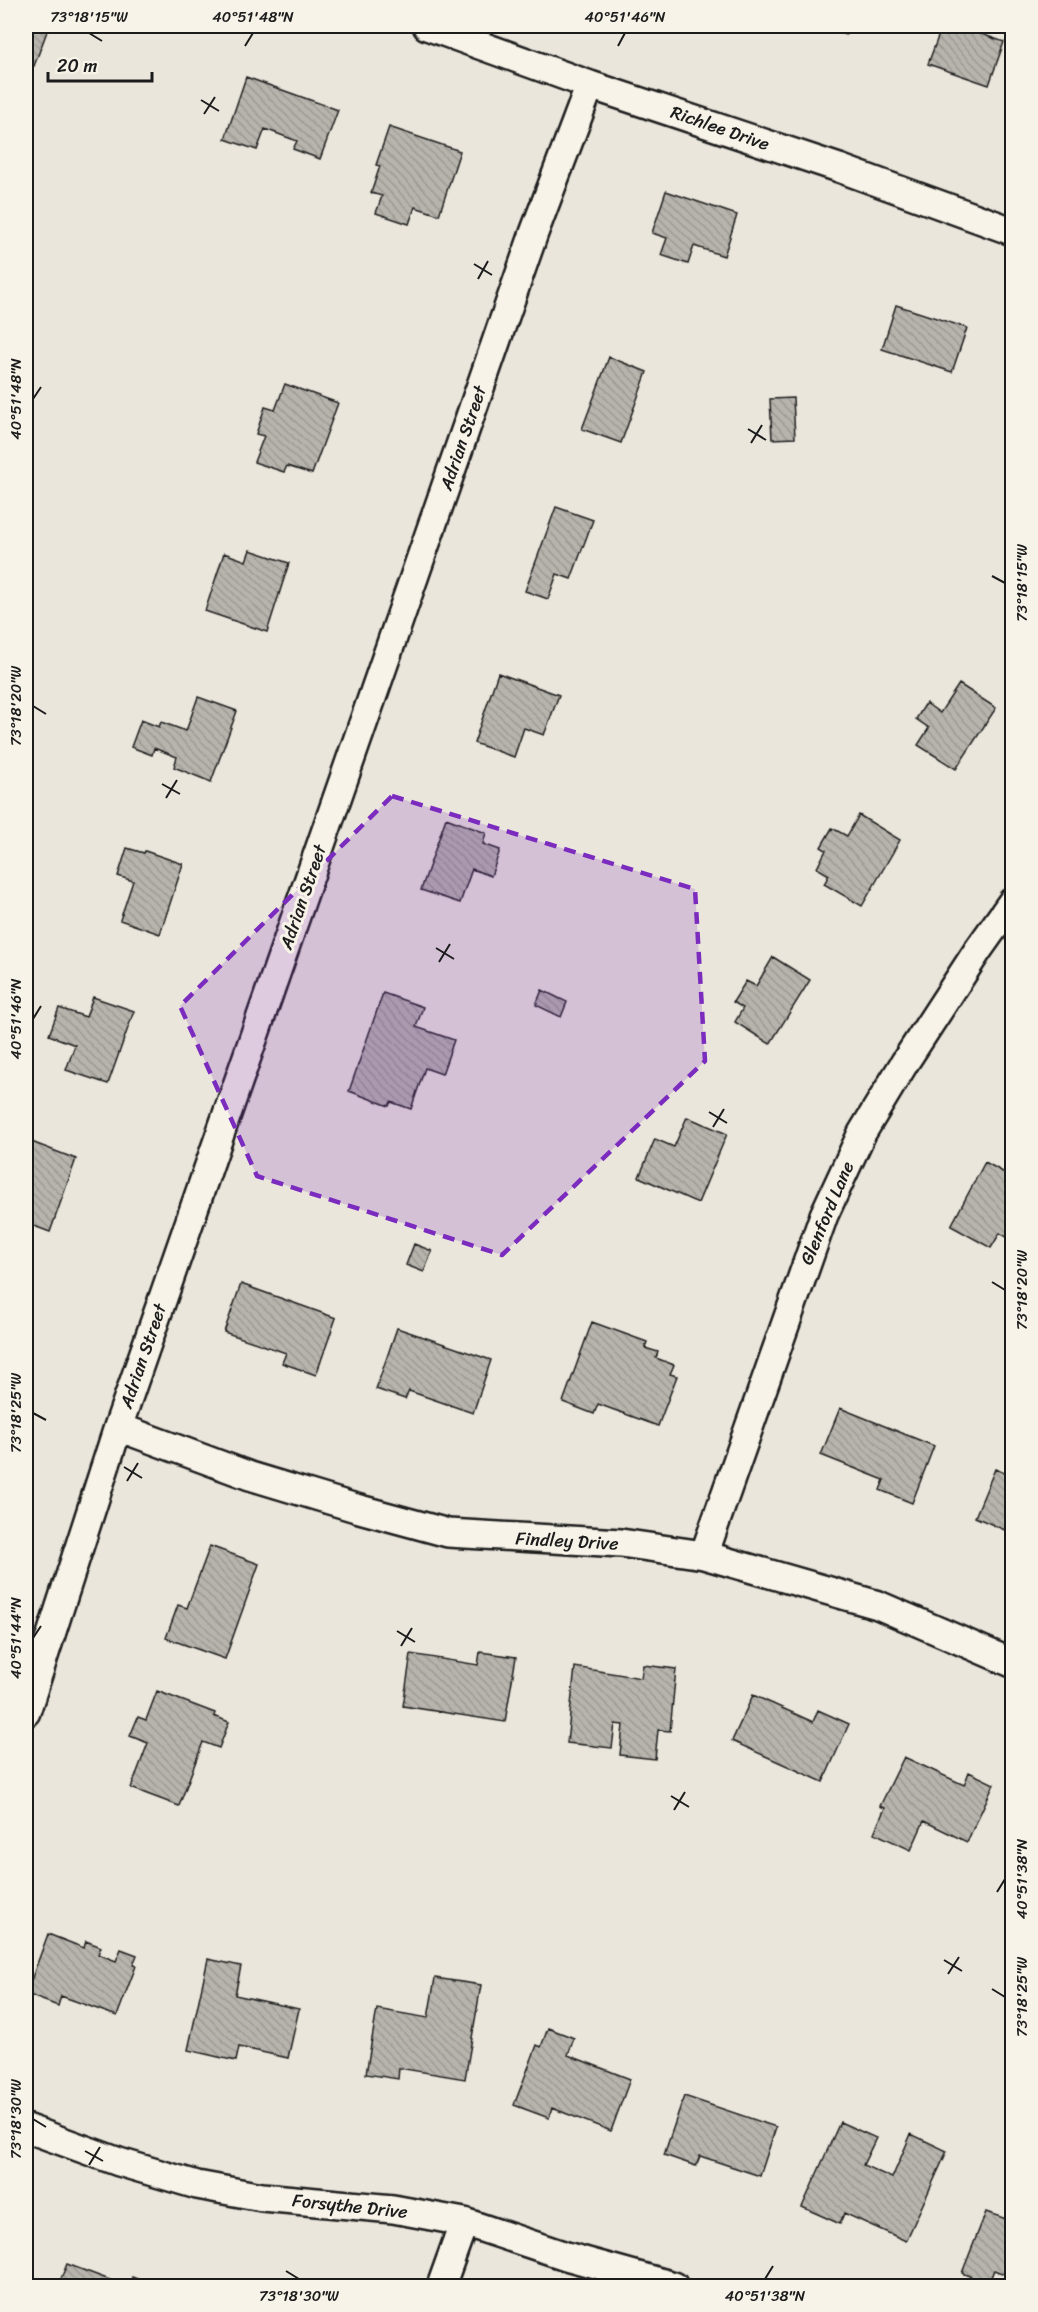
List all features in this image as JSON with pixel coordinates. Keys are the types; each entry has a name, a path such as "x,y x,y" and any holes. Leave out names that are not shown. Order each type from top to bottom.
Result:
{"street":[{"name":"Richlee Drive","path":"427,26 590,85 839,168 1012,231"},
{"name":"Adrian Street","path":"26,1712 118,1428 534,233 590,85"},
{"name":"Glenford Lane","path":"704,1555 824,1215 862,1133 905,1062 1012,902"},
{"name":"Findley Drive","path":"118,1428 250,1476 448,1533 621,1543 704,1555 878,1605 1012,1663"},
{"name":"Forsythe Drive","path":"26,2128 119,2162 197,2185 262,2197 393,2209 464,2222 566,2256 674,2286"},
{"path":"441,2286 464,2222"}],"highlighted area":[{"path":"392,796 695,889 705,1061 502,1255 257,1176 180,1006"}],"building":[{"path":"26,26 49,26 34,66 26,63"},
{"path":"818,26 850,26 846,35"},
{"path":"942,26 961,28 962,26 975,26 973,31 1004,42 989,85 928,64"},
{"path":"246,77 338,110 320,159 293,149 297,141 265,129 257,150 225,139"},
{"path":"389,127 460,151 439,215 415,207 409,224 376,213 382,196 371,193 380,166 376,165"},
{"path":"666,191 737,215 724,256 694,246 688,264 661,255 667,238 652,233"},
{"path":"896,305 967,328 952,372 882,349"},
{"path":"609,357 647,372 621,443 582,429"},
{"path":"285,384 338,403 312,474 287,466 284,472 254,462 264,436 256,434 265,407 275,410"},
{"path":"793,398 795,438 772,439 770,399"},
{"path":"556,507 593,520 571,579 557,574 548,599 525,591"},
{"path":"250,550 289,563 267,632 205,611 224,553 246,561"},
{"path":"498,673 559,695 544,735 524,728 514,757 474,743"},
{"path":"959,684 996,708 956,769 918,745 929,728 916,719 926,703 940,713"},
{"path":"198,697 237,711 211,782 174,767 177,757 154,748 152,755 131,747 141,720 159,727 161,722 186,731"},
{"path":"859,815 900,840 862,906 824,884 829,875 817,868 826,850 821,847 832,828 847,836"},
{"path":"446,818 486,833 483,844 500,850 491,876 472,869 460,903 421,890"},
{"path":"127,848 144,853 145,851 183,864 160,934 120,920 133,881 118,876"},
{"path":"773,957 810,980 770,1044 735,1022 743,1008 733,1002 746,981 756,986"},
{"path":"542,990 567,1002 561,1017 536,1005"},
{"path":"383,993 423,1007 416,1027 454,1040 442,1074 425,1068 411,1109 391,1102 389,1106 349,1091"},
{"path":"93,997 134,1011 108,1084 66,1070 75,1045 49,1035 59,1008 86,1017"},
{"path":"687,1117 727,1134 698,1203 639,1177 655,1139 674,1147"},
{"path":"29,1141 76,1159 50,1232 26,1223 26,1150"},
{"path":"985,1162 1012,1177 1012,1240 1000,1233 991,1248 951,1226"},
{"path":"414,1244 432,1251 424,1272 406,1265"},
{"path":"241,1284 336,1318 316,1375 282,1363 286,1353 224,1332"},
{"path":"592,1322 647,1342 645,1348 658,1352 656,1358 674,1365 670,1374 677,1376 658,1426 598,1404 594,1414 563,1402"},
{"path":"397,1328 491,1360 473,1413 409,1391 405,1399 376,1389"},
{"path":"840,1408 934,1446 912,1503 880,1490 884,1480 821,1455"},
{"path":"995,1469 1012,1476 1012,1533 975,1517"},
{"path":"210,1546 259,1564 225,1659 166,1638 178,1605 187,1608"},
{"path":"480,1652 516,1657 505,1722 403,1706 411,1654 478,1665"},
{"path":"643,1665 676,1669 670,1731 658,1730 655,1759 620,1755 623,1725 615,1724 612,1748 567,1743 575,1667 641,1678"},
{"path":"157,1691 215,1713 214,1716 229,1722 219,1748 203,1742 179,1806 131,1788 148,1743 130,1736 138,1717 146,1720"},
{"path":"753,1695 813,1722 818,1710 849,1724 823,1782 732,1741"},
{"path":"904,1757 964,1785 969,1772 994,1784 967,1842 924,1821 911,1850 874,1833 885,1808 880,1806"},
{"path":"48,1934 84,1948 86,1941 101,1947 98,1954 116,1961 121,1949 137,1955 133,1965 136,1966 117,2016 61,1996 58,2006 26,1994"},
{"path":"208,1959 241,1966 235,1995 299,2009 288,2058 239,2047 236,2061 188,2050"},
{"path":"435,1978 481,1985 465,2079 399,2068 398,2079 366,2074 377,2009 428,2018"},
{"path":"548,2028 574,2038 568,2055 630,2079 611,2131 552,2108 549,2118 514,2105 537,2045 541,2047"},
{"path":"684,2096 776,2127 760,2176 700,2156 696,2166 664,2155"},
{"path":"840,2122 876,2138 863,2165 892,2178 911,2134 947,2151 906,2241 844,2213 840,2224 802,2207"},
{"path":"986,2212 1012,2221 1012,2277 994,2270 988,2284 962,2273"},
{"path":"67,2264 126,2286 58,2286"},
{"path":"132,2277 156,2286 128,2286"}]}
